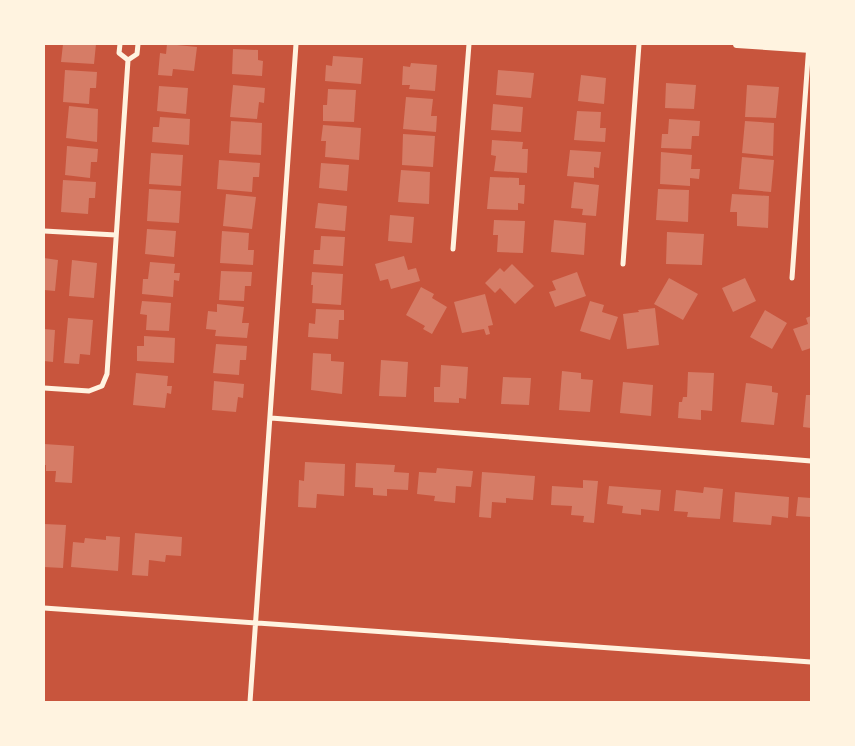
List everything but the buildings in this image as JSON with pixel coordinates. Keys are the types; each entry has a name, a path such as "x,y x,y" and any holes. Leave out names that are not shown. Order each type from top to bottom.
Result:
{"street":[{"path":"120,44 119,53 128,60"},
{"path":"128,60 137,54 138,44"},
{"path":"250,702 296,44"},
{"path":"453,249 469,44"},
{"path":"623,264 639,44"},
{"path":"737,44 810,47 792,278"},
{"path":"44,388 89,391 102,386 107,374 128,60"},
{"path":"44,231 116,235"},
{"path":"271,418 811,461"},
{"path":"44,608 811,662"}]}
